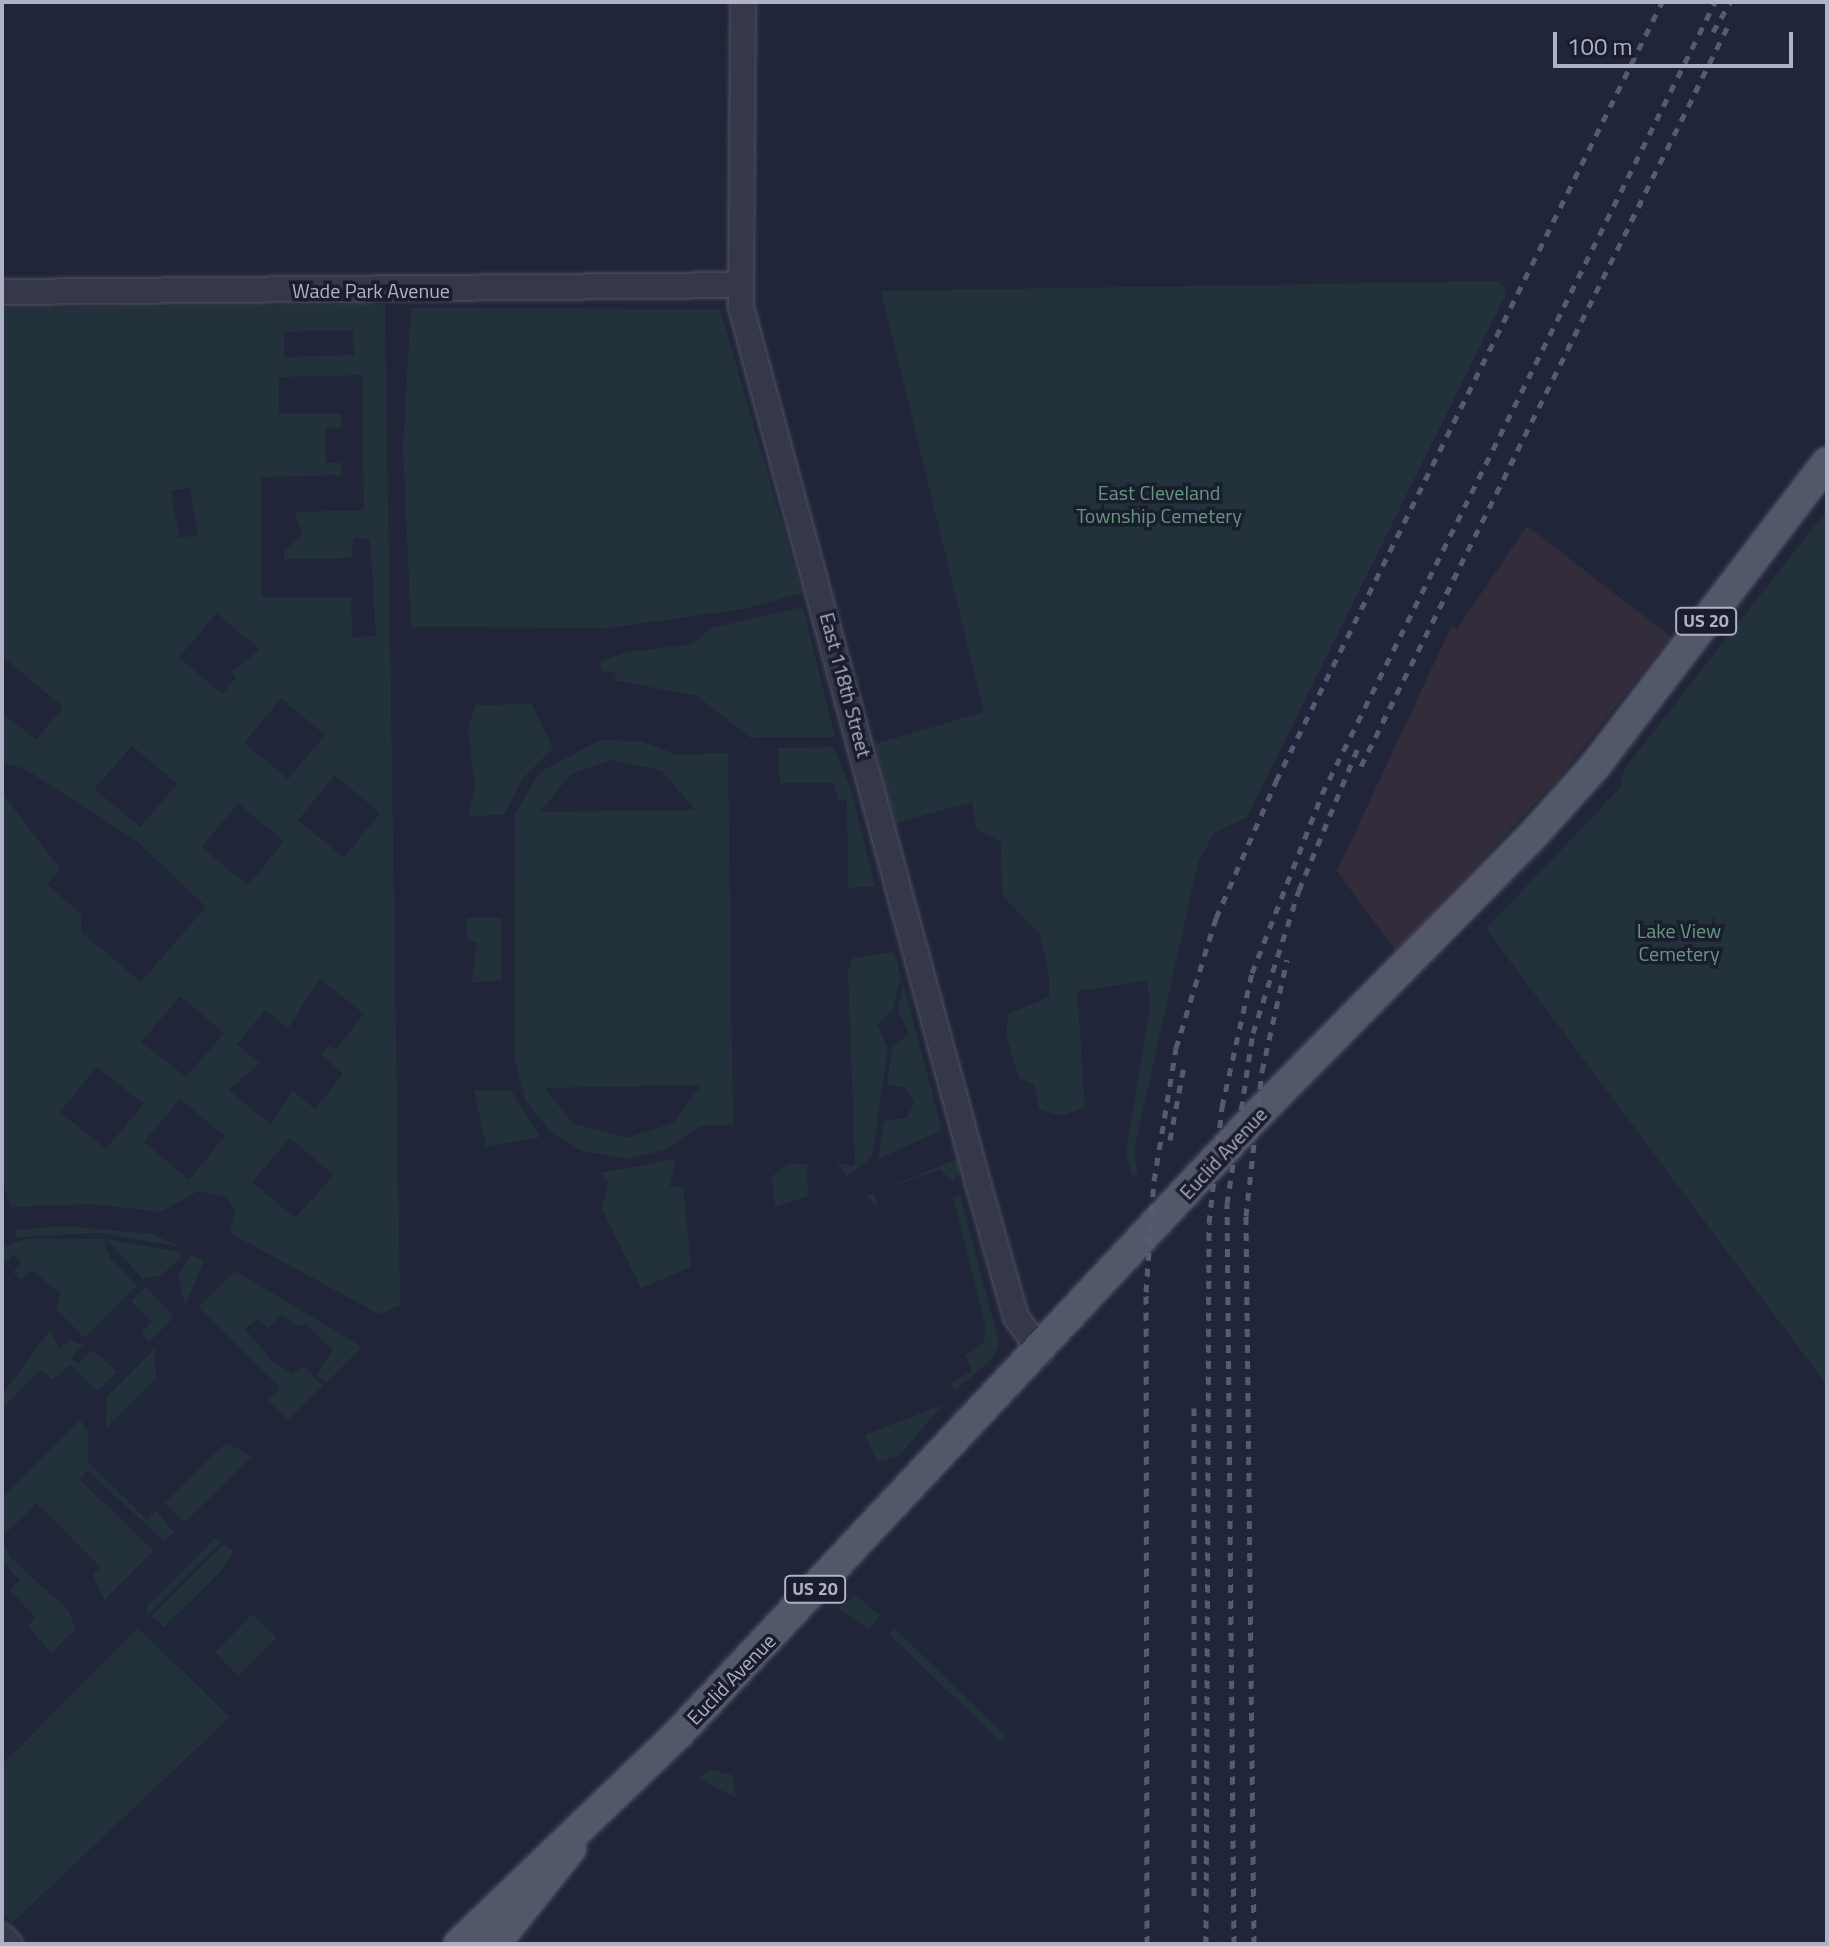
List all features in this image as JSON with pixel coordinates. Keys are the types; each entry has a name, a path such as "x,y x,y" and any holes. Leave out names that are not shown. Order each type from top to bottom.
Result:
{"main road":[{"name":"Euclid Avenue","path":"459,1944 591,1819 1041,1352 1257,1115 1577,786 1827,463"},
{"name":"Euclid Avenue","path":"495,1944 591,1819"}],"street":[{"name":"East 118th Street","path":"743,2 741,285 760,384 1016,1317 1041,1352"},
{"name":"Wade Park Avenue","path":"2,292 741,285"},
{"path":"2,1936 10,1944"}],"shaded area":[{"path":"1527,526 1671,637 1558,779 1396,951 1337,871 1451,627 1457,629"}],"green space":[{"name":"East Cleveland Township Cemetery","path":"1499,281 1507,292 1247,817 1214,833 1198,863 1134,1150 1138,1176 1131,1174 1126,1152 1150,1006 1147,981 1077,991 1085,1107 1061,1116 1039,1109 1034,1085 1019,1078 1006,1035 1008,1014 1049,997 1049,976 1040,935 1002,895 1001,842 977,829 972,802 895,823 875,744 984,712 881,291"},
{"path":"385,304 400,1305 379,1314 230,1233 235,1212 226,1197 198,1191 161,1212 92,1204 11,1207 2,1179 2,793 60,869 47,885 82,915 81,932 141,982 206,907 137,841 25,769 2,762 2,713 36,740 63,707 2,656 2,308","holes":["353,330 354,355 284,357 284,332","362,375 364,510 294,512 303,533 284,551 284,559 352,558 353,538 370,538 376,636 352,637 351,597 262,597 261,477 342,475 341,463 326,463 325,428 342,427 341,414 279,414 279,377","190,488 198,535 179,538 171,491","217,613 260,650 231,672 236,677 222,694 179,657","281,698 325,735 288,779 244,743","132,746 177,784 140,827 94,789","335,775 380,813 344,858 298,820","238,803 284,841 248,886 202,847","320,979 364,1014 336,1049 329,1046 321,1055 343,1074 315,1109 292,1091 271,1125 229,1090 259,1063 237,1044 265,1010 288,1028","180,996 224,1033 186,1077 141,1042","97,1067 144,1104 106,1149 60,1112","180,1099 225,1136 189,1180 144,1142","290,1138 334,1175 295,1218 252,1182"]},
{"path":"411,308 720,309 802,593 744,609 609,628 411,627 403,447"},
{"name":"Lake View Cemetery","path":"1827,510 1827,1385 1486,929 1620,788 1625,768"},
{"path":"803,607 835,737 751,738 697,696 614,680 617,673 601,671 600,662 628,652 693,644 711,628"},
{"path":"532,704 553,748 523,778 505,814 469,817 475,783 468,731 475,705"},
{"path":"600,740 641,741 677,755 728,753 733,1125 700,1126 665,1150 625,1159 582,1151 550,1131 526,1101 514,1056 515,814 540,772","holes":["610,760 661,770 696,810 540,812 571,774","701,1085 673,1123 627,1138 574,1124 544,1088"]},
{"path":"834,747 852,793 875,886 848,888 847,800 838,800 833,783 780,783 778,748"},
{"path":"466,918 502,918 502,980 472,983 477,943 467,939"},
{"path":"894,952 901,977 893,1009 877,1025 888,1048 872,1157 847,1176 837,1164 855,1165 848,972 852,958"},
{"path":"903,983 942,1130 878,1159 884,1121 907,1118 914,1103 904,1087 887,1085 892,1048 909,1034 898,1011"},
{"path":"474,1090 511,1090 540,1137 486,1147"},
{"path":"675,1159 670,1187 683,1187 691,1267 641,1288 602,1209 608,1183 600,1173"},
{"path":"957,1159 961,1173 952,1181 940,1169 877,1192"},
{"path":"788,1164 807,1164 808,1196 775,1207 771,1177"},
{"path":"874,1193 877,1207 867,1196"},
{"path":"960,1194 999,1343 993,1358 954,1391 951,1383 972,1371 965,1355 984,1343 985,1325 953,1197"},
{"path":"65,1226 152,1234 180,1247 101,1233 16,1237 14,1230"},
{"path":"26,1239 103,1239 110,1258 137,1286 85,1338 57,1310 60,1293 32,1270 21,1280 13,1272 22,1262 13,1255 2,1266 2,1247"},
{"path":"106,1239 181,1252 181,1257 162,1275 143,1279"},
{"path":"191,1255 204,1260 185,1306 178,1275"},
{"path":"235,1271 362,1347 326,1383 317,1374 333,1350 305,1323 299,1327 281,1315 268,1328 258,1318 245,1329 273,1362 292,1374 303,1366 323,1386 288,1420 268,1400 280,1387 198,1307"},
{"path":"146,1287 174,1317 149,1342 141,1333 152,1321 131,1301"},
{"path":"50,1330 60,1349 69,1340 84,1345 71,1357 77,1364 93,1350 117,1372 97,1391 70,1365 52,1380 41,1369 2,1409 2,1395"},
{"path":"155,1348 156,1378 106,1428 106,1398"},
{"path":"942,1405 899,1456 877,1462 865,1435"},
{"path":"80,1420 88,1431 88,1462 147,1520 156,1510 174,1533 164,1541 87,1470 80,1480 154,1551 104,1600 93,1575 100,1567 37,1503 7,1532 2,1528 2,1498"},
{"path":"226,1443 252,1456 185,1522 164,1503"},
{"path":"215,1538 221,1542 147,1615 147,1606"},
{"path":"2,1539 10,1557 70,1612 75,1630 51,1653 28,1626 36,1618 10,1590 20,1580 2,1562"},
{"path":"224,1544 234,1551 222,1570 164,1627 152,1616"},
{"path":"856,1595 880,1616 869,1629 837,1608"},
{"path":"253,1614 276,1637 238,1676 215,1652"},
{"path":"138,1628 230,1717 12,1923 2,1914 2,1765"},
{"path":"894,1628 1006,1736 1001,1742 888,1634"},
{"path":"710,1769 732,1775 736,1798 699,1779"}],"railway":[{"path":"1147,1944 1146,1292 1154,1181 1176,1048 1216,918 1276,781 1662,2"},
{"path":"1206,1944 1209,1223 1222,1107 1252,973 1322,794 1715,2"},
{"path":"1713,32 1730,2"},
{"path":"1361,766 1729,24"},
{"path":"1234,1944 1227,1204 1253,1033 1299,890 1359,745"},
{"path":"1254,1944 1246,1216 1262,1071 1287,960"},
{"path":"1170,1140 1184,1065"},
{"path":"1194,1408 1194,1896"}]}
